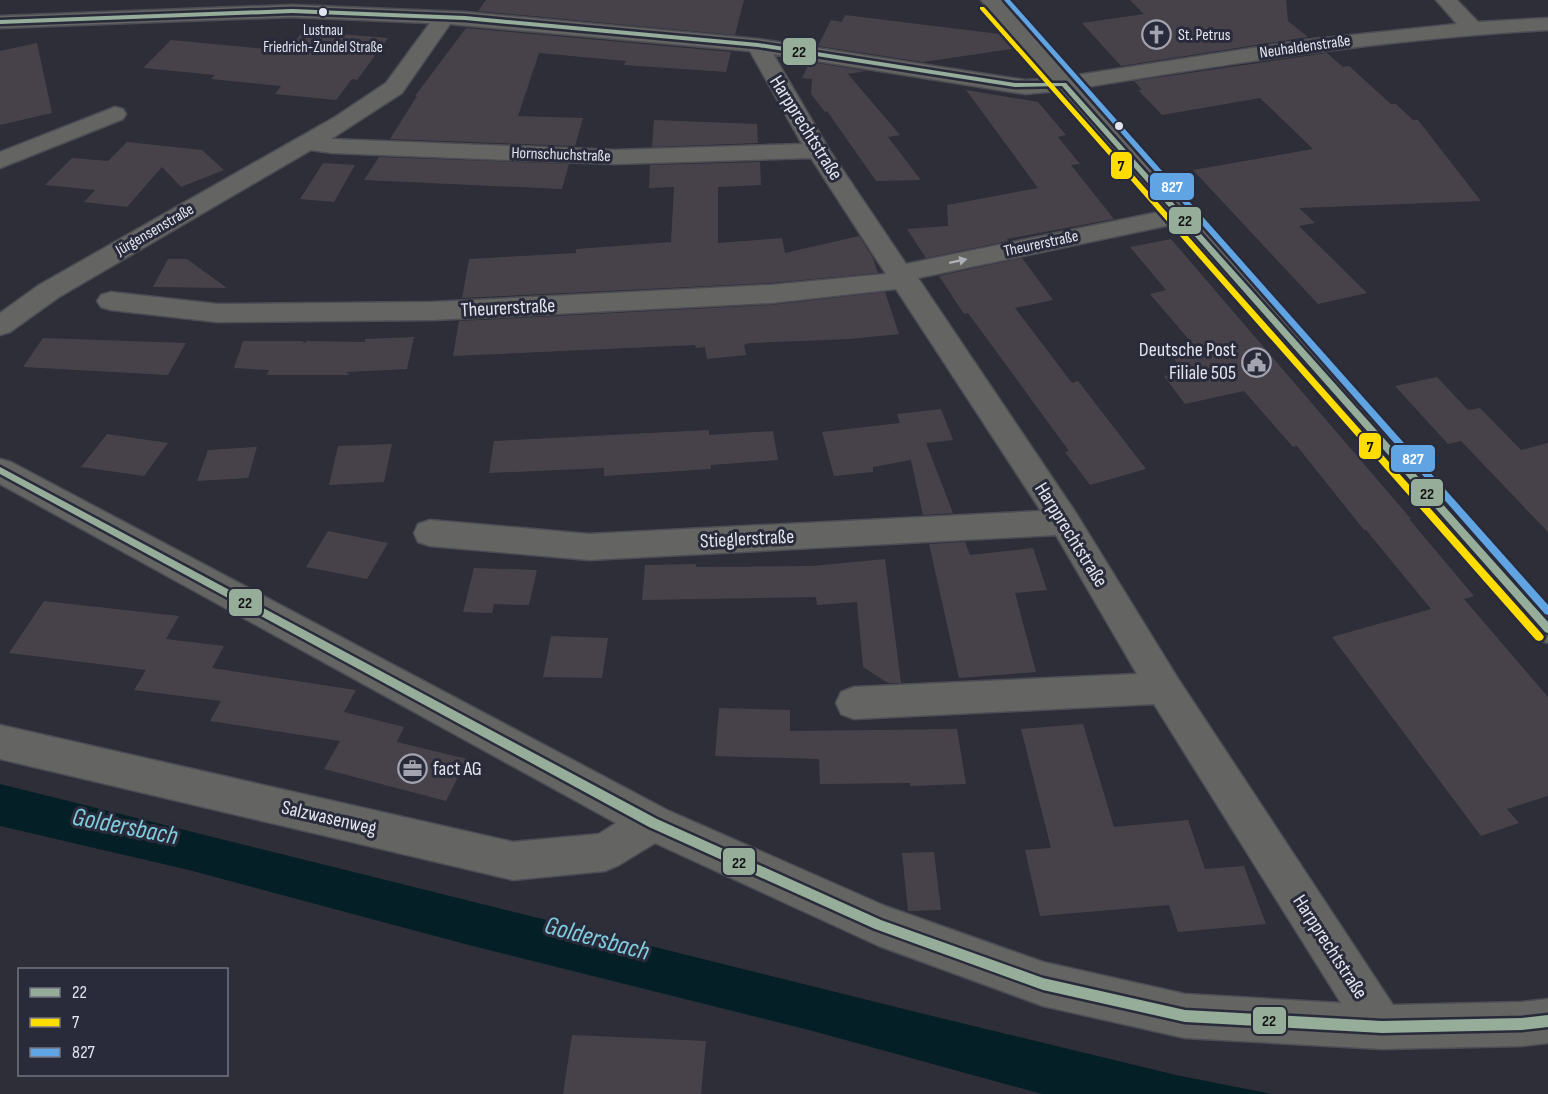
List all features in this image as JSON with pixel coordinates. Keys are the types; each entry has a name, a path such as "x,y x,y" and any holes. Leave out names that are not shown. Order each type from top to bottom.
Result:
{"street":[{"name":"Jürgensenstraße","path":"0,326 49,291 308,140 343,122 394,88 455,17 476,0"},
{"path":"991,0 1548,628"},
{"path":"1446,0 1472,28"},
{"name":"Neuhaldenstraße","path":"0,22 292,11 455,17 758,45 1015,85 1041,86 1329,43 1472,28 1548,24"},
{"name":"Harpprechtstraße","path":"758,45 770,70 818,151 1065,522 1164,688 1382,1027"},
{"path":"0,161 115,114"},
{"name":"Hornschuchstraße","path":"308,140 332,146 615,157 818,151"},
{"name":"Theurerstraße","path":"111,302 217,314 433,311 771,294 846,288 1181,215"},
{"path":"0,470 653,823 879,925 1043,984 1185,1016 1382,1027 1548,1021"},
{"name":"Stieglerstraße","path":"429,533 589,547 1065,522"},
{"path":"854,703 1164,688"},
{"name":"Salzwasenweg","path":"0,742 513,861 605,852 653,823"}],"water":[{"name":"Goldersbach","path":"0,784 924,1014 1176,1075 1272,1094 1042,1094 813,1031 465,944 189,870 0,826"}],"building":[{"path":"486,0 744,0 735,35 478,11"},
{"path":"1130,0 1286,0 1288,21 1308,37 1121,66 1082,23 1144,14"},
{"path":"845,15 1008,35 1018,48 923,62 818,46 831,20 842,22"},
{"path":"466,28 731,52 726,72 624,65 626,61 539,53 518,116 583,118 575,146 390,139 417,96 415,96"},
{"path":"303,31 388,38 357,80 352,79 336,100 275,94 281,86 211,79 215,75 143,68 171,40 288,51"},
{"path":"37,43 52,113 0,125 0,51"},
{"path":"1327,53 1343,67 1349,66 1391,104 1396,104 1413,120 1418,120 1481,201 1299,208 1315,223 1299,226 1367,293 1318,304 1193,170 1313,149 1260,98 1162,115 1138,90 1142,90 1134,81"},
{"path":"810,62 866,71 848,74 900,135 888,137 921,180 876,181 827,111 825,112 811,94 812,79 802,78"},
{"path":"966,90 1038,102 1066,135 1058,137 1080,164 1071,165 1114,219 1007,239 1008,241 926,258 907,229 948,226 947,205 1038,188"},
{"path":"654,120 757,124 758,143 652,147"},
{"path":"127,142 202,150 224,170 181,187 162,167 127,207 84,202 95,190 45,185 72,158 108,161"},
{"path":"379,157 569,164 562,189 364,180"},
{"path":"760,162 761,185 718,187 718,243 782,238 785,253 859,236 873,258 878,273 771,283 462,298 469,259 576,253 576,249 671,242 674,187 649,188 650,165"},
{"path":"323,163 355,165 334,202 300,199"},
{"path":"1171,239 1411,519 1409,519 1474,596 1464,599 1548,697 1548,796 1507,809 1519,823 1481,836 1332,637 1431,609 1297,446 1293,447 1244,391 1185,404 1164,376 1184,372 1171,355 1197,349 1150,294 1166,290 1130,247"},
{"path":"1022,258 1053,300 1015,308 1072,383 1078,381 1146,469 1090,485 1065,452 1069,451 968,313 964,314 939,276"},
{"path":"168,259 187,259 227,288 153,287"},
{"path":"885,292 899,334 850,339 749,343 744,345 746,355 707,359 705,347 696,348 695,345 453,356 459,321 771,305"},
{"path":"414,337 407,369 346,372 350,375 267,375 269,370 234,368 243,341 365,342 365,339"},
{"path":"43,338 186,343 168,375 23,367"},
{"path":"1437,377 1468,410 1480,408 1521,450 1548,443 1548,532 1461,441 1448,444 1395,386"},
{"path":"941,409 953,440 926,443 953,513 923,515 911,460 873,467 873,472 834,476 822,432 900,423 897,414"},
{"path":"709,430 709,435 773,431 778,460 711,465 711,469 604,476 604,468 489,473 494,441"},
{"path":"107,434 168,443 144,476 81,467"},
{"path":"392,444 384,482 329,485 338,446"},
{"path":"257,447 248,478 197,481 208,450"},
{"path":"328,531 388,543 367,579 306,567"},
{"path":"965,542 970,555 1033,548 1047,590 1015,593 1036,672 959,678 929,544"},
{"path":"885,559 901,683 888,683 863,667 857,602 817,605 816,597 642,600 645,565 812,566"},
{"path":"474,568 537,570 529,605 494,604 492,613 463,612"},
{"path":"44,601 179,616 166,639 224,646 212,668 356,690 344,712 404,727 397,742 467,759 446,801 324,769 340,741 210,721 221,701 134,690 146,670 9,653"},
{"path":"551,636 608,638 602,678 543,677"},
{"path":"719,708 790,710 790,731 957,729 966,784 910,786 910,783 820,784 819,759 715,756"},
{"path":"1083,724 1114,827 1188,820 1205,869 1244,866 1266,924 1178,932 1169,905 1040,916 1025,850 1051,848 1021,729"},
{"path":"934,852 941,910 908,911 902,853"},
{"path":"572,1035 706,1041 701,1094 563,1094"}],"transit line":[{"name":"827","path":"1007,0 1548,611"},
{"name":"7","path":"982,8 1539,637"},
{"name":"22","path":"0,22 292,11 465,18 758,45 1015,85 1064,84"},
{"name":"22","path":"1064,84 1548,629"},
{"name":"22","path":"0,470 653,823 879,925 1043,984 1185,1016 1382,1027 1522,1024 1548,1021"}],"place":[{"name":"Lustnau Friedrich-Zundel Straße","path":"323,12"},
{"name":"St. Petrus","path":"1157,35"},
{"name":"Deutsche Post Filiale 505","path":"1257,362"},
{"name":"fact AG","path":"412,769"}]}
